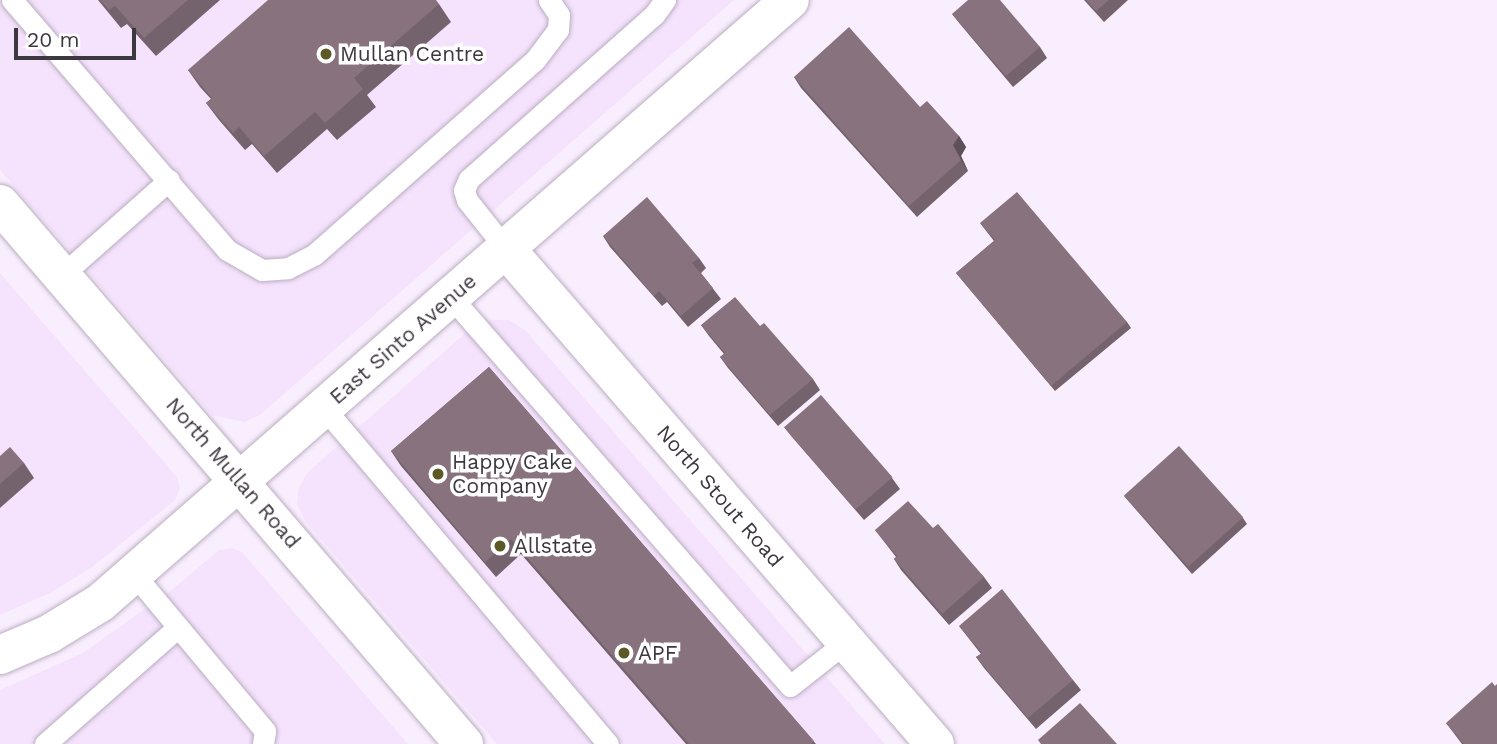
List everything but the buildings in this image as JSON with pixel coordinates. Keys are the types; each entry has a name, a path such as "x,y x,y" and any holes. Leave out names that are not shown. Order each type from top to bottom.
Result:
{"street":[{"name":"East Sinto Avenue","path":"0,655 59,628 100,603 790,0"},
{"name":"North Mullan Road","path":"0,204 464,744"},
{"name":"North Stout Road","path":"506,248 935,744"}],"lane":[{"path":"12,0 169,180 226,250 262,270 288,268 315,254 535,60 558,30 559,15 549,0"},
{"path":"506,248 467,200 464,190 469,179 654,15 665,0"},
{"path":"62,275 169,180"},
{"path":"450,296 790,686 846,642"},
{"path":"324,408 608,744"},
{"path":"133,573 265,730 263,744"},
{"path":"45,744 178,627"}],"shaded area":[{"path":"0,0 734,0 260,415 244,422 212,415 0,170"},
{"path":"0,273 177,477 180,488 175,500 91,568 50,593 0,615"},
{"path":"489,320 509,320 525,330 885,744 497,744 305,521 297,504 299,487 308,472 471,328"},
{"path":"232,548 242,552 408,744 0,744 0,690 83,653 174,588 219,550"}],"place":[{"name":"Mullan Centre","path":"326,54"},
{"name":"Happy Cake Company","path":"438,474"},
{"name":"Allstate","path":"500,546"},
{"name":"APF","path":"624,653"}]}
